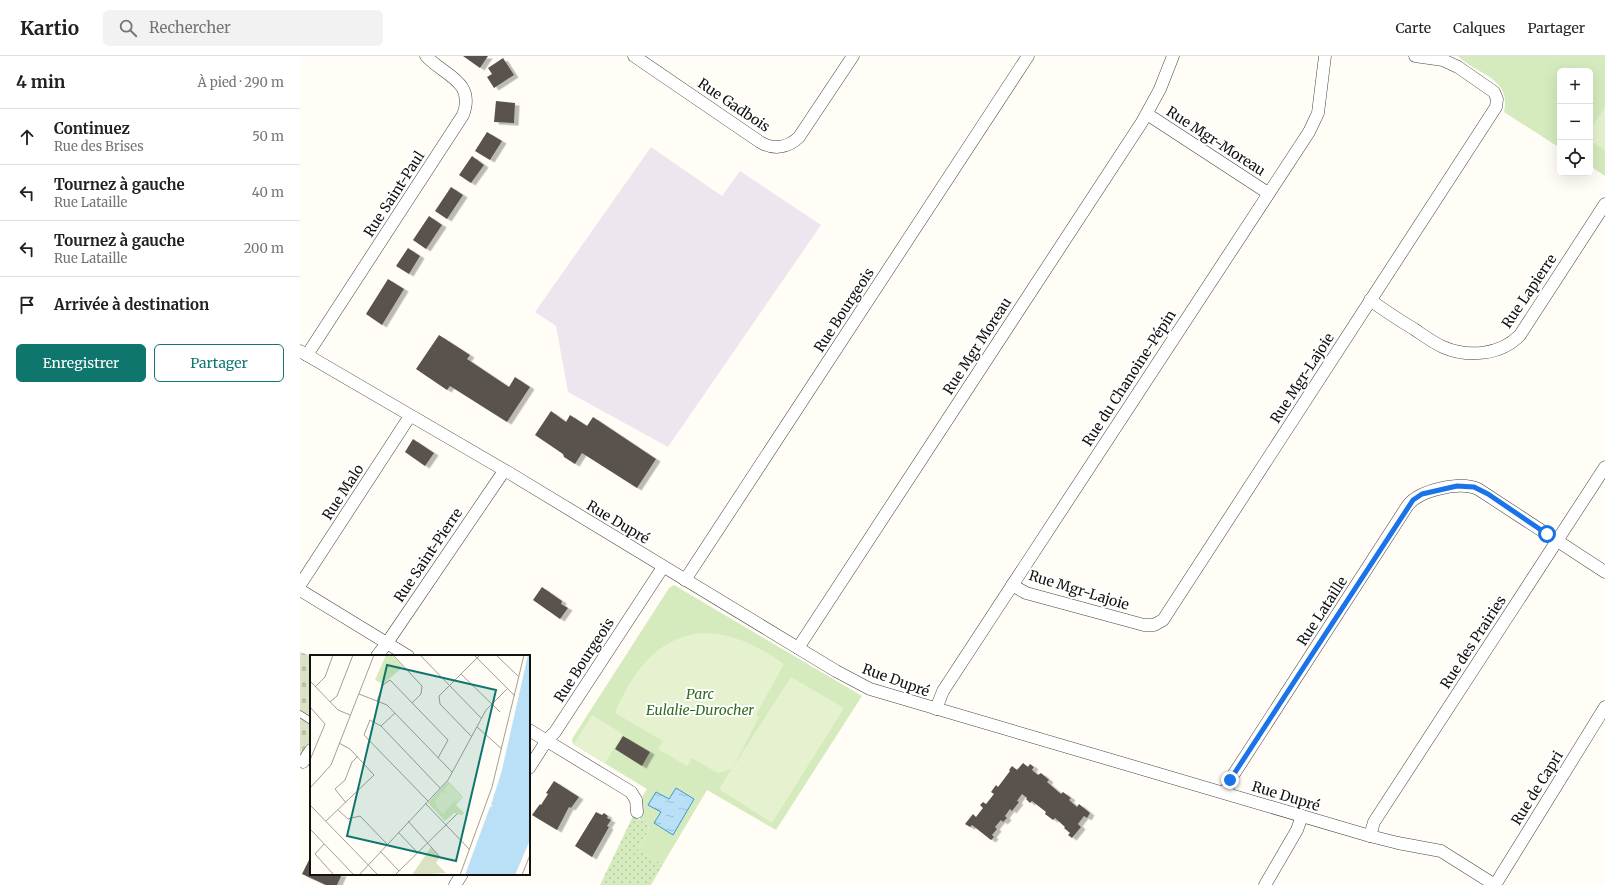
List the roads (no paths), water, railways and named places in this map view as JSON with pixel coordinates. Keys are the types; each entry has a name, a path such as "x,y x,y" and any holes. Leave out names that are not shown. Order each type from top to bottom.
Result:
{"street":[{"name":"Rue Saint-Paul","path":"304,353 463,115 466,103 465,94 462,87 454,78 426,56"},
{"name":"Rue Gadbois","path":"634,56 760,142 768,146 776,147 789,144 799,137 853,56"},
{"name":"Rue Bourgeois","path":"685,580 1028,56"},
{"name":"Rue Mgr Moreau","path":"798,648 1147,114 1162,84 1173,56"},
{"name":"Rue du Chanoine-Pépin","path":"936,709 943,691 1012,584 1309,132 1316,118 1325,56"},
{"name":"Rue Mgr-Lajoie","path":"1012,584 1026,593 1144,625 1154,625 1160,622 1168,612 1497,104 1494,92 1458,67 1443,60 1415,56"},
{"name":"Rue Mgr-Moreau","path":"1147,114 1268,193"},
{"name":"Rue Lapierre","path":"1370,300 1444,348 1470,353 1488,352 1503,348 1520,335 1605,204"},
{"name":"Rue Dupré","path":"304,353 504,470 836,671 870,689 1370,836 1441,851 1495,885"},
{"name":"Rue Malo","path":"300,585 410,416"},
{"name":"Rue des Prairies","path":"1370,836 1374,822 1605,467"},
{"name":"Rue Saint-Pierre","path":"378,655 504,470"},
{"name":"Rue Lataille","path":"1226,794 1230,780 1411,502 1426,493 1461,486 1474,487 1488,494 1557,541"},
{"path":"1557,541 1605,572"},
{"name":"Rue Bourgeois","path":"530,766 547,740 555,732 663,567"},
{"path":"300,590 406,655"},
{"name":"Rue de Capri","path":"1495,885 1605,707"},
{"path":"530,731 632,792 636,800 637,812"},
{"path":"303,762 310,752"},
{"path":"1266,885 1297,830 1302,816"},
{"path":"455,885 461,875"}],"lane":[{"path":"300,714 310,720"}],"water":[{"path":"676,788 694,799 673,835 654,823 661,812 648,805 656,792 669,799"}],"park label":[{"name":"Parc Eulalie-Durocher","path":"700,702"}]}
